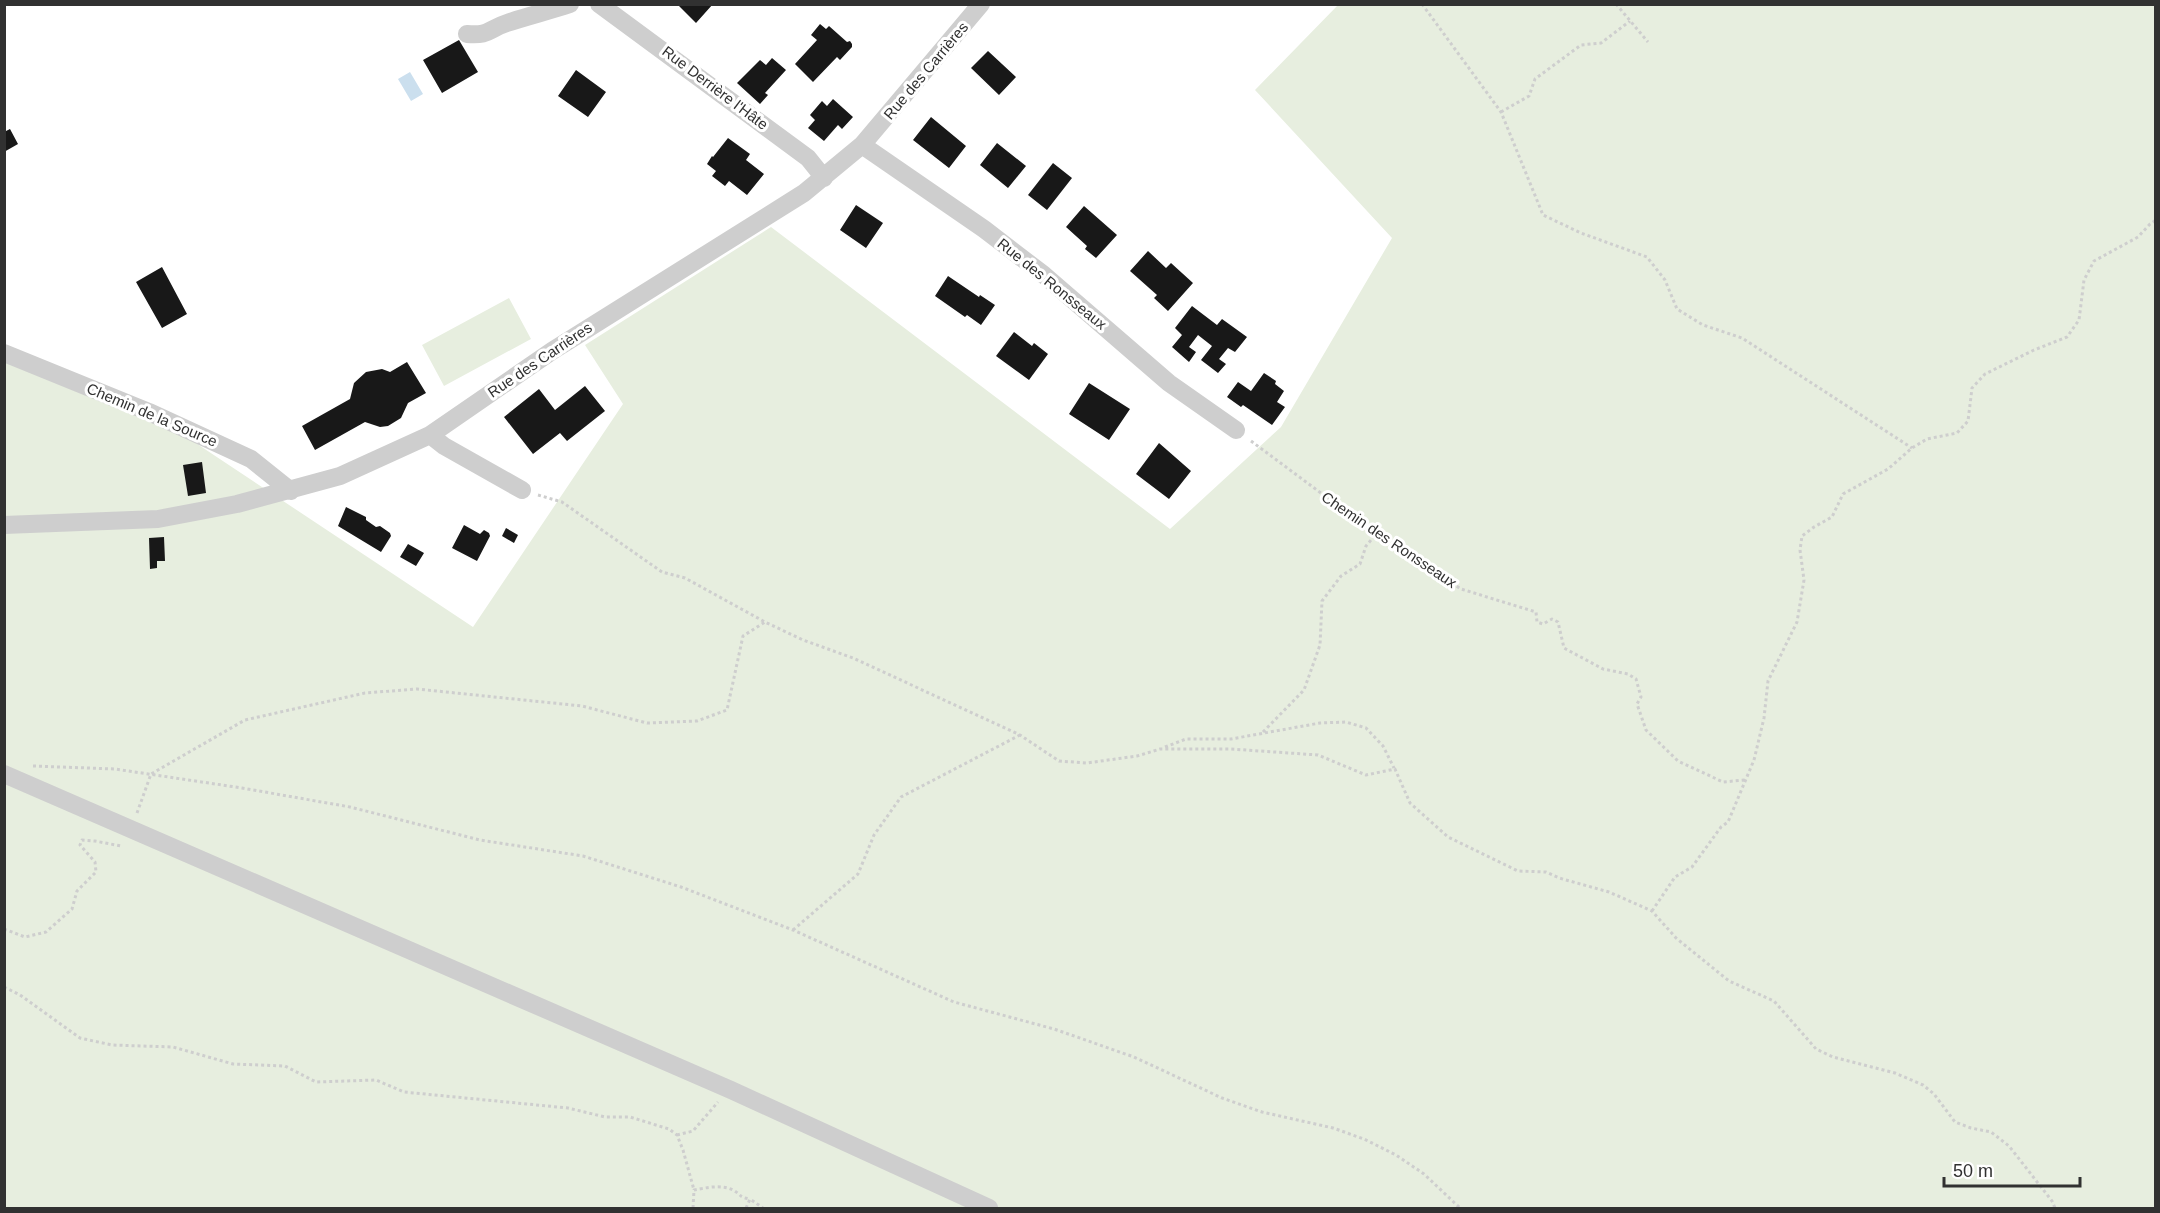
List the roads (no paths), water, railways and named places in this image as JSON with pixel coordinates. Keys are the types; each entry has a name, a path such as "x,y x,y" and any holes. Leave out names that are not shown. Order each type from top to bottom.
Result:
{"street":[{"path":"467,34 482,35 505,23 570,4"},
{"name":"Rue Derrière l'Hâte","path":"599,4 808,158 824,178"},
{"name":"Rue des Carrières","path":"4,525 158,519 237,504 340,476 430,435 552,351 804,193 824,178 862,145 981,4"},
{"name":"Rue des Ronsseaux","path":"862,145 1018,256 1169,383 1236,430"},
{"name":"Chemin de la Source","path":"4,353 149,412 250,459 291,491"},
{"path":"430,435 444,446 522,490"},
{"path":"4,774 731,1090 989,1209"}],"water":[{"path":"410,72 423,94 411,101 398,79"}]}
